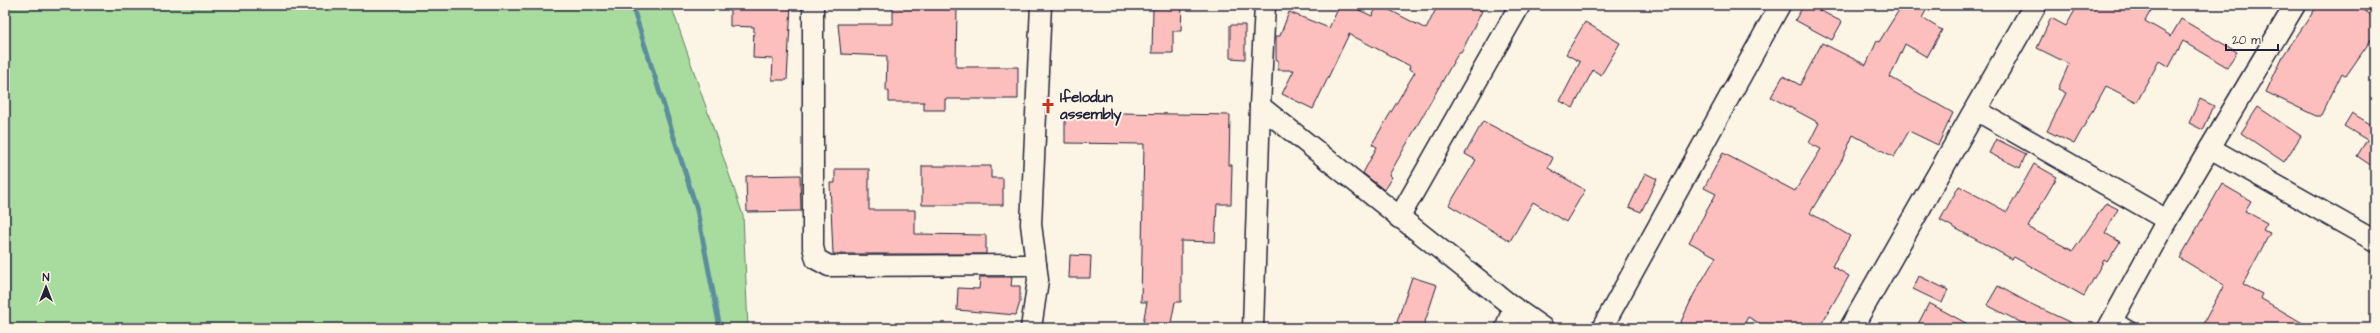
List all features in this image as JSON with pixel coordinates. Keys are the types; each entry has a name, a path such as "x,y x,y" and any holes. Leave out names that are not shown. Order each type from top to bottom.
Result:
{"street":[{"path":"813,5 813,247 816,259 829,266 1036,265"},
{"path":"1030,328 1038,280 1030,224 1041,5"},
{"path":"1253,328 1260,106 1265,5"},
{"path":"1399,218 1520,5"},
{"path":"1602,328 1780,5"},
{"path":"1851,328 2035,5"},
{"path":"2111,323 2167,220 2295,5"},
{"path":"1260,106 1399,218 1513,307 1543,328"},
{"path":"1976,110 2167,220"},
{"path":"2210,148 2375,241"},
{"path":"1506,328 1513,307"}],"lane":[{"path":"2111,323 2132,328"}],"green space":[{"path":"5,5 671,5 743,215 748,328 5,328"}],"building":[{"path":"730,5 791,5 787,80 772,80 773,59 753,58 754,27 730,26"},
{"path":"893,5 957,5 956,67 1018,67 1018,99 945,99 945,110 924,110 924,102 889,102 889,91 886,91 887,56 841,54 838,24 893,24"},
{"path":"1158,5 1182,5 1181,31 1173,31 1173,53 1152,53 1153,8 1158,8"},
{"path":"1340,5 1348,5 1372,16 1378,5 1380,5 1426,29 1438,5 1470,5 1482,11 1461,53 1459,52 1389,175 1392,177 1384,190 1363,173 1377,147 1372,144 1415,72 1409,69 1410,66 1349,34 1313,109 1282,94 1294,70 1278,70 1278,60 1276,60 1276,36 1280,36 1289,12 1329,28"},
{"path":"1804,5 1810,5 1842,22 1832,40 1795,20"},
{"path":"1902,5 1929,5 1922,18 1942,30 1927,57 1905,44 1890,77 1953,113 1938,145 1909,131 1894,157 1853,135 1842,160 1810,213 1850,236 1832,266 1849,276 1819,328 1768,328 1748,317 1742,328 1678,328 1694,294 1716,257 1689,242 1716,194 1704,188 1723,153 1795,191 1821,149 1809,143 1819,123 1771,97 1783,76 1800,85 1822,43 1866,65 1877,41 1879,42"},
{"path":"2078,5 2154,5 2145,21 2171,36 2181,19 2237,52 2227,67 2183,41 2169,67 2159,61 2137,102 2106,86 2074,144 2047,131 2066,93 2058,89 2069,64 2037,48 2051,18 2066,26"},
{"path":"2318,5 2357,5 2375,18 2375,34 2346,76 2342,73 2321,116 2316,116 2266,92 2283,56"},
{"path":"1585,22 1620,43 1601,75 1593,70 1573,108 1560,101 1580,62 1566,54"},
{"path":"1230,25 1245,25 1245,59 1230,58"},
{"path":"2200,99 2214,106 2203,130 2189,123"},
{"path":"2258,107 2301,136 2284,162 2241,133"},
{"path":"1065,112 1230,115 1229,165 1232,165 1231,204 1217,204 1215,242 1181,241 1181,302 1175,302 1170,328 1142,328 1147,302 1141,302 1144,144 1065,143"},
{"path":"2352,113 2375,127 2375,168 2357,156 2367,140 2344,126"},
{"path":"1483,121 1553,158 1548,168 1585,190 1566,222 1533,202 1510,241 1449,205 1476,160 1465,154"},
{"path":"1996,139 2026,154 2020,168 1989,153"},
{"path":"2034,164 2057,177 2028,227 2073,251 2106,203 2118,209 2105,233 2120,242 2107,262 2104,260 2084,296 2014,257 2012,259 1940,220 1959,186 2007,212"},
{"path":"922,166 991,166 991,178 1003,178 1003,205 922,205"},
{"path":"835,169 869,169 869,210 915,210 915,234 986,235 986,254 833,254 830,183 835,183"},
{"path":"1645,173 1657,179 1641,212 1629,207"},
{"path":"800,175 801,211 747,212 746,176"},
{"path":"2222,184 2251,201 2245,211 2267,223 2263,230 2270,233 2243,284 2262,294 2260,298 2311,328 2212,328 2203,324 2224,285 2180,258"},
{"path":"1070,255 1091,256 1090,278 1069,278"},
{"path":"1919,276 1948,290 1942,303 1913,289"},
{"path":"980,277 1012,277 1011,286 1020,286 1020,302 1016,315 957,310 958,288 979,289"},
{"path":"1412,277 1437,285 1423,328 1395,328"},
{"path":"1998,286 2029,303 2082,328 2034,328 2020,322 1987,305"},
{"path":"1929,303 1975,328 1916,328"}],"waterway":[{"path":"632,5 697,210 720,328"}],"place":[{"name":"Ifelodun assembly","path":"1048,106"}]}
